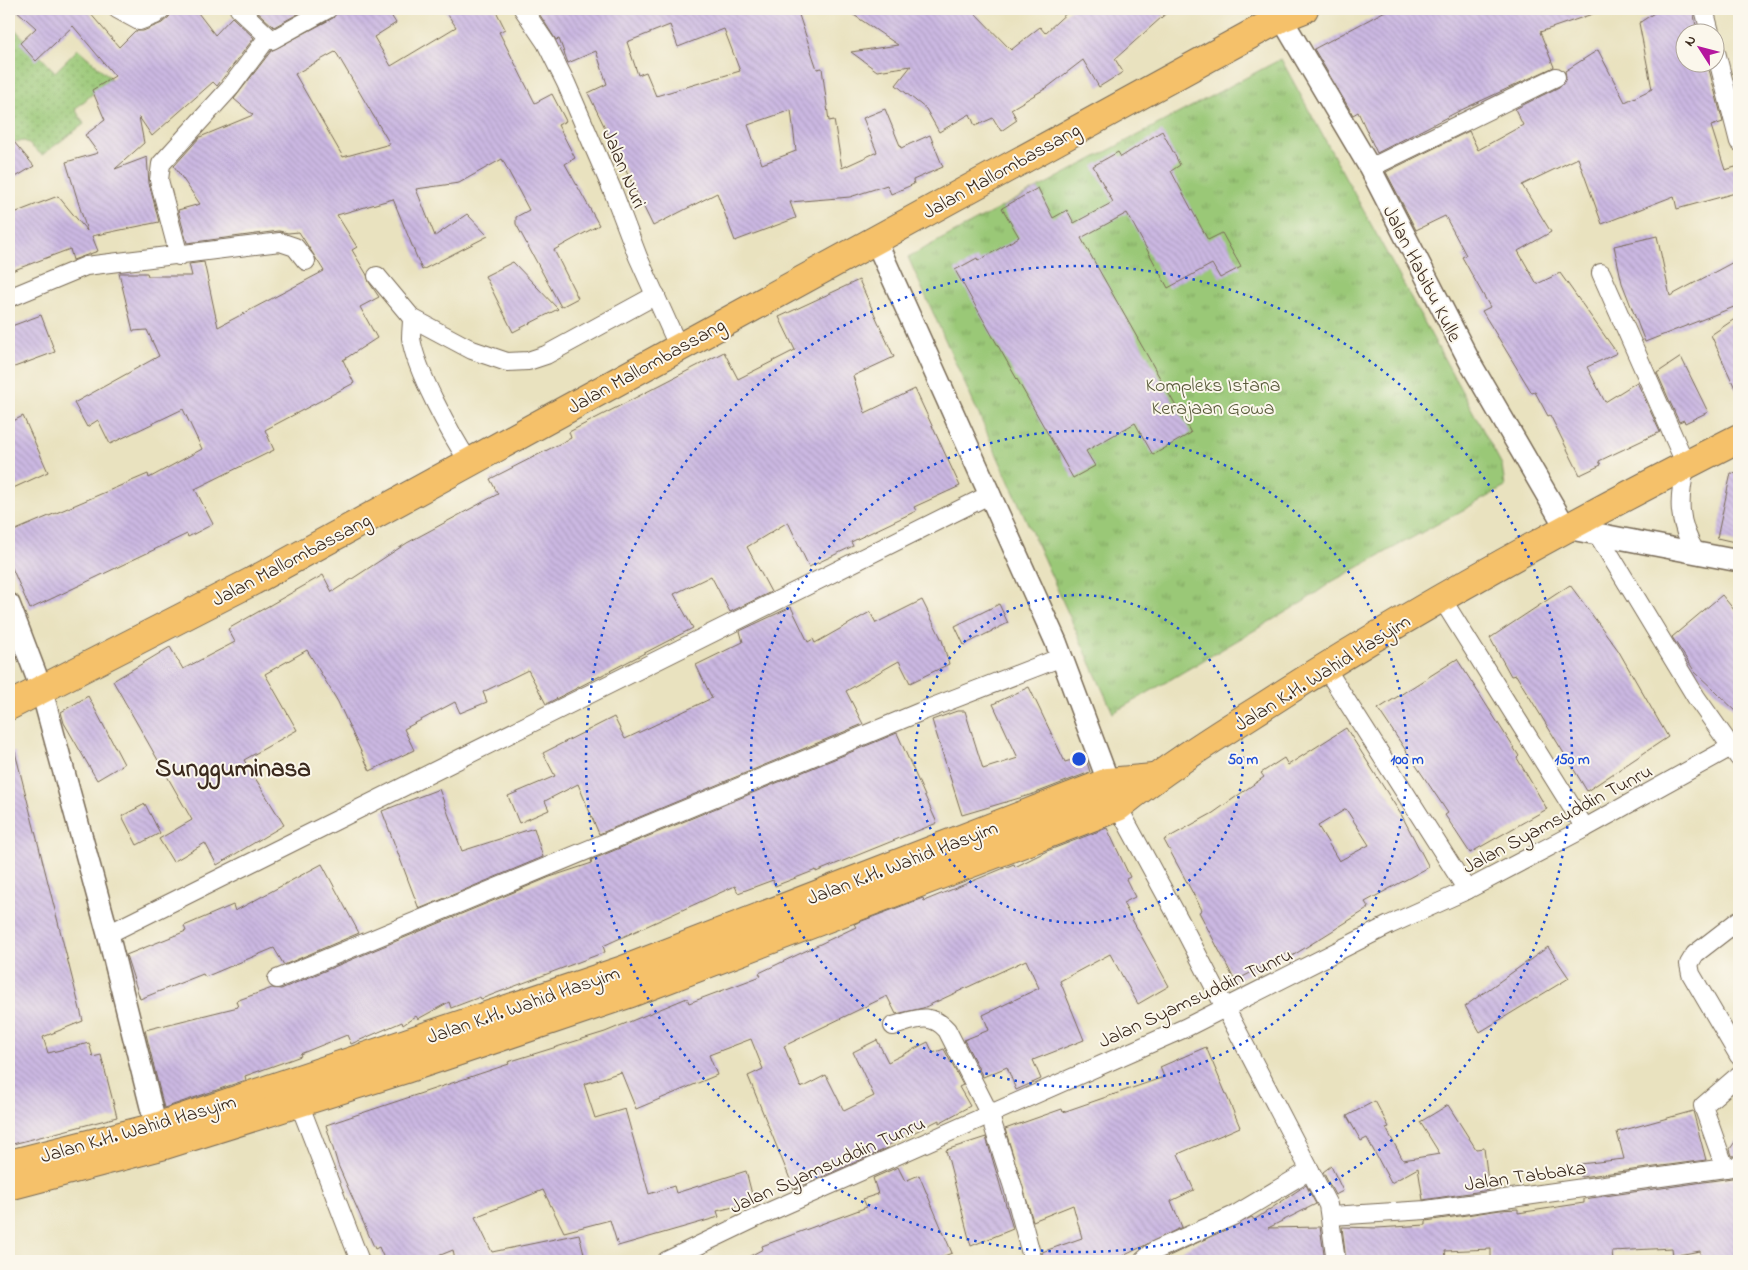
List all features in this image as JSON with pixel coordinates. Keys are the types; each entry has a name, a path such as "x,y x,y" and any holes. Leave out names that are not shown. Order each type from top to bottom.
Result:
{"highway":[{"name":"Jalan Mallombassang","path":"9,706 253,581 463,454 679,348 1287,12"},
{"name":"Jalan K.H. Wahid Hasyim","path":"9,1186 165,1145 299,1103 631,993 1153,778 1325,667 1442,599 1566,528 1739,438"},
{"name":"Jalan K.H. Wahid Hasyim","path":"9,1164 156,1127 623,970 1113,794"}],"street":[{"path":"117,9 139,22 155,16 162,9"},
{"path":"239,9 272,40 276,40 328,9"},
{"name":"Jalan Nuri","path":"523,9 546,44 566,83 679,348"},
{"path":"1704,9 1707,22"},
{"name":"Jalan Habibu Kulle","path":"1287,12 1472,366 1566,528"},
{"path":"179,256 159,180 160,164 230,88 268,36"},
{"path":"1721,72 1739,142"},
{"path":"1370,168 1556,77"},
{"path":"875,239 991,494 1062,657 1113,794 1328,1205 1336,1261"},
{"path":"9,298 86,266 280,242 295,247 306,261"},
{"path":"1600,273 1686,465 1680,489 1680,512 1686,536 1696,553"},
{"path":"377,276 412,318 472,350 507,362 528,361 546,355 656,295"},
{"path":"412,318 411,338 415,353 448,427 463,454"},
{"path":"108,934 991,494"},
{"path":"1566,528 1739,561"},
{"path":"1598,535 1696,697 1735,752"},
{"path":"1442,599 1585,828"},
{"path":"9,604 41,688 108,934 156,1127"},
{"path":"277,979 920,712 1062,657"},
{"path":"1325,667 1467,890"},
{"name":"Jalan Syamsuddin Tunru","path":"666,1261 1225,1008 1389,925 1467,890 1735,752"},
{"path":"1739,920 1695,954 1689,964 1691,974 1739,1056"},
{"path":"893,1026 928,1018 938,1020 947,1030 990,1114 1013,1187 1033,1261"},
{"path":"1732,1167 1703,1106 1739,1075"},
{"path":"299,1103 360,1261"},
{"name":"Jalan Tabbaka","path":"1331,1216 1426,1210 1732,1167"},
{"path":"1143,1261 1154,1251 1235,1215 1310,1170"}],"green space":[{"path":"9,23 55,72 78,49 111,78 75,109 84,124 42,155 25,141 9,142"},
{"name":"Kompleks Istana Kerajaan Gowa","path":"1281,59 1502,465 1505,487 1333,581 1303,602 1113,713 908,257"}],"building":[{"path":"15,9 92,9 89,12 119,47 135,31 143,31 162,23 169,17 172,9 195,9 215,35 232,17 254,38 217,86 213,82 152,136 139,117 144,143 115,169 147,157 149,183 159,222 92,236 98,251 73,260 70,249 9,272 9,215 58,196 87,231 66,162 98,153 85,135 105,120 92,90 115,76 73,26 36,61 20,43 36,28"},
{"path":"254,9 307,9 274,27"},
{"path":"339,9 387,9 396,23 374,37 391,66 456,27 444,9 495,9 505,29 499,32 535,103 552,94 566,121 558,125 575,158 565,164 599,225 554,250 578,298 561,307 516,224 516,217 529,210 502,159 459,183 416,189 435,236 467,214 488,236 422,270 393,199 337,215 357,247 352,250 379,297 360,307 377,338 343,360 354,383 265,430 274,450 195,489 213,524 188,537 187,534 30,609 9,561 9,533 148,474 149,478 202,449 183,409 110,444 98,420 87,427 74,403 159,356 147,330 133,331 119,273 147,273 148,276 192,276 189,264 204,262 218,327 324,271 299,232 288,233 279,231 187,243 178,210 200,204 174,166 200,137 253,115 234,99 271,51 333,18","holes":["335,52 390,144 343,157 295,74"]},
{"path":"536,9 797,9 817,69 822,68 829,121 834,120 842,168 877,152 863,118 885,109 901,148 930,135 943,167 913,180 914,184 891,194 887,185 850,197 790,202 796,218 735,241 717,193 653,226 588,93 607,84 596,51 568,63 559,39 556,40","holes":["670,25 678,47 724,29 740,71 656,96 646,72 638,75 627,42","791,110 796,151 762,164 748,125"]},
{"path":"845,9 971,9 1011,50 1040,27 1045,33 1071,9 1171,9 1115,59 1123,72 1099,87 1083,60 1048,87 1011,109 1017,120 1001,131 993,118 975,126 970,114 939,132 926,109 896,85 911,66 877,71 851,52 898,45"},
{"path":"1389,9 1597,9 1598,12 1540,32 1554,67 1459,111 1377,153 1358,112 1353,115 1314,49"},
{"path":"1660,9 1693,9 1695,22 1676,22 1676,72 1710,72 1723,122 1711,126 1725,170 1739,166 1739,192 1677,209 1674,196 1602,224 1578,158 1522,185 1551,232 1518,251 1537,284 1560,273 1617,353 1587,367 1605,402 1637,382 1660,432 1599,461 1601,465 1580,475 1550,415 1548,416 1535,392 1532,393 1482,311 1490,307 1462,257 1466,255 1445,216 1416,230 1386,172 1469,131 1478,150 1523,125 1515,109 1561,86 1566,78 1565,71 1598,50 1625,102 1652,89 1639,23"},
{"path":"1162,131 1180,165 1171,171 1208,240 1222,233 1241,267 1220,278 1212,264 1168,288 1127,213 1081,238 1191,433 1153,455 1135,423 1086,451 1095,466 1073,478 955,270 977,258 978,261 1019,237 1002,208 1038,188 1053,218 1067,210 1074,223 1113,202 1093,166 1118,152 1121,157"},
{"path":"9,136 34,166 9,181"},
{"path":"1657,236 1670,296 1739,259 1739,305 1645,342 1622,283 1614,246"},
{"path":"513,262 558,309 513,332 485,276"},
{"path":"859,280 894,357 853,376 865,413 915,389 960,486 914,507 916,511 851,542 853,546 809,567 788,522 747,547 771,592 730,612 711,576 674,594 693,628 546,704 528,670 483,692 487,702 460,713 455,702 404,729 414,750 370,771 338,702 307,650 265,674 297,730 244,760 284,825 217,865 205,843 173,862 159,839 192,820 113,681 170,647 183,669 235,642 228,629 323,575 332,592 407,543 498,494 490,479 571,438 569,432 724,352 738,379 795,350 779,317"},
{"path":"41,315 55,352 9,369 9,327"},
{"path":"1739,316 1739,397 1711,335"},
{"path":"1681,357 1708,412 1685,423 1684,420 1679,422 1657,373"},
{"path":"23,416 48,472 9,490 9,423"},
{"path":"1731,473 1739,474 1739,543 1717,538"},
{"path":"1570,585 1618,650 1668,737 1587,791 1516,675 1511,676 1490,638"},
{"path":"1722,595 1739,616 1739,714 1695,672 1672,637"},
{"path":"922,600 942,640 949,664 910,683 899,661 846,691 863,724 599,834 578,784 545,801 549,810 519,823 508,796 555,776 543,753 614,717 625,739 712,698 696,665 743,642 740,631 791,607 808,642 813,639 815,643 870,612 876,623"},
{"path":"999,604 1008,623 964,645 955,626"},
{"path":"1457,659 1519,756 1517,758 1547,809 1470,853 1445,815 1448,813 1378,709"},
{"path":"1029,687 1065,762 1085,756 1090,772 1033,794 962,815 932,720 957,711 965,711 983,769 1018,758 993,704"},
{"path":"88,696 124,764 97,780 64,723 61,712"},
{"path":"1346,728 1402,816 1429,867 1365,902 1369,908 1292,956 1290,952 1235,981 1199,912 1202,910 1164,840 1213,813 1264,777 1261,773 1284,758 1288,765","holes":["1346,809 1369,845 1339,861 1318,826"]},
{"path":"897,733 937,823 816,872 816,870 775,886 773,880 738,893 735,886 603,946 605,952 481,999 480,997 451,1008 449,1002 418,1019 416,1016 403,1025 402,1022 351,1044 347,1035 300,1054 301,1056 245,1076 246,1080 164,1108 145,1030 238,1007 236,1001 272,988 281,989 550,877 592,863 591,860"},
{"path":"9,752 15,752 83,1021 43,1037 48,1053 89,1043 93,1057 101,1055 117,1117 9,1145"},
{"path":"439,789 462,851 534,828 543,857 419,909 382,811"},
{"path":"145,804 160,833 137,845 122,816"},
{"path":"1107,828 1130,877 1126,879 1135,897 1123,903 1169,986 1138,1004 1110,954 1060,981 1084,1040 1033,1060 1041,1079 1016,1090 1007,1067 983,1077 964,1040 989,1030 983,1015 1039,988 1026,960 923,1008 896,1014 887,996 784,1046 801,1088 826,1075 844,1111 874,1096 853,1052 877,1040 888,1062 928,1042 933,1053 944,1049 963,1085 959,1087 970,1106 939,1123 939,1120 887,1146 888,1148 794,1189 748,1076 763,1069 751,1039 709,1055 717,1075 636,1109 621,1072 584,1084 595,1118 625,1109 649,1194 674,1186 676,1193 746,1171 754,1202 717,1211 719,1217 618,1246 610,1220 564,1232 543,1190 475,1217 492,1252 579,1234 586,1261 455,1261 453,1250 426,1261 385,1261 379,1247 375,1249 338,1165 326,1125 509,1064 508,1062 605,1032 687,998 689,1003 761,976 759,973 856,927 854,924 923,898 924,901 1014,864 1015,867 1047,851"},
{"path":"322,864 359,933 284,965 274,948 205,977 203,974 140,999 126,955 186,931 184,926 233,905 235,911"},
{"path":"1548,947 1569,978 1480,1032 1465,1006"},
{"path":"1206,1047 1240,1127 1178,1154 1194,1190 1171,1201 1182,1227 1113,1261 1043,1261 1042,1252 1082,1238 1073,1205 1033,1221 1005,1129 1062,1109 1063,1112 1164,1077 1160,1067"},
{"path":"1375,1101 1389,1127 1386,1128 1403,1160 1440,1154 1420,1122 1448,1105 1476,1149 1484,1148 1489,1190 1423,1200 1418,1168 1391,1183 1367,1138 1361,1141 1347,1116"},
{"path":"1693,1111 1706,1160 1581,1177 1580,1164 1624,1159 1617,1132"},
{"path":"1739,1136 1739,1156 1732,1156 1730,1149"},
{"path":"986,1137 1013,1229 971,1246 946,1150"},
{"path":"1331,1166 1343,1191 1335,1195 1323,1172"},
{"path":"898,1167 905,1181 919,1175 952,1253 931,1261 741,1261 763,1249 762,1246 867,1207 863,1199 878,1194 873,1178"},
{"path":"1739,1177 1739,1256 1729,1256 1730,1261 1701,1261 1700,1251 1673,1256 1672,1248 1612,1251 1613,1261 1491,1261 1491,1249 1445,1251 1446,1257 1407,1259 1407,1261 1346,1261 1342,1227 1377,1228 1426,1225 1426,1221 1500,1210 1518,1209 1518,1213 1584,1203 1584,1199"},
{"path":"1306,1185 1316,1204 1268,1228 1320,1227 1325,1261 1168,1261 1167,1257 1252,1217 1254,1220"}],"district":[{"name":"Sungguminasa","path":"233,767"}]}
